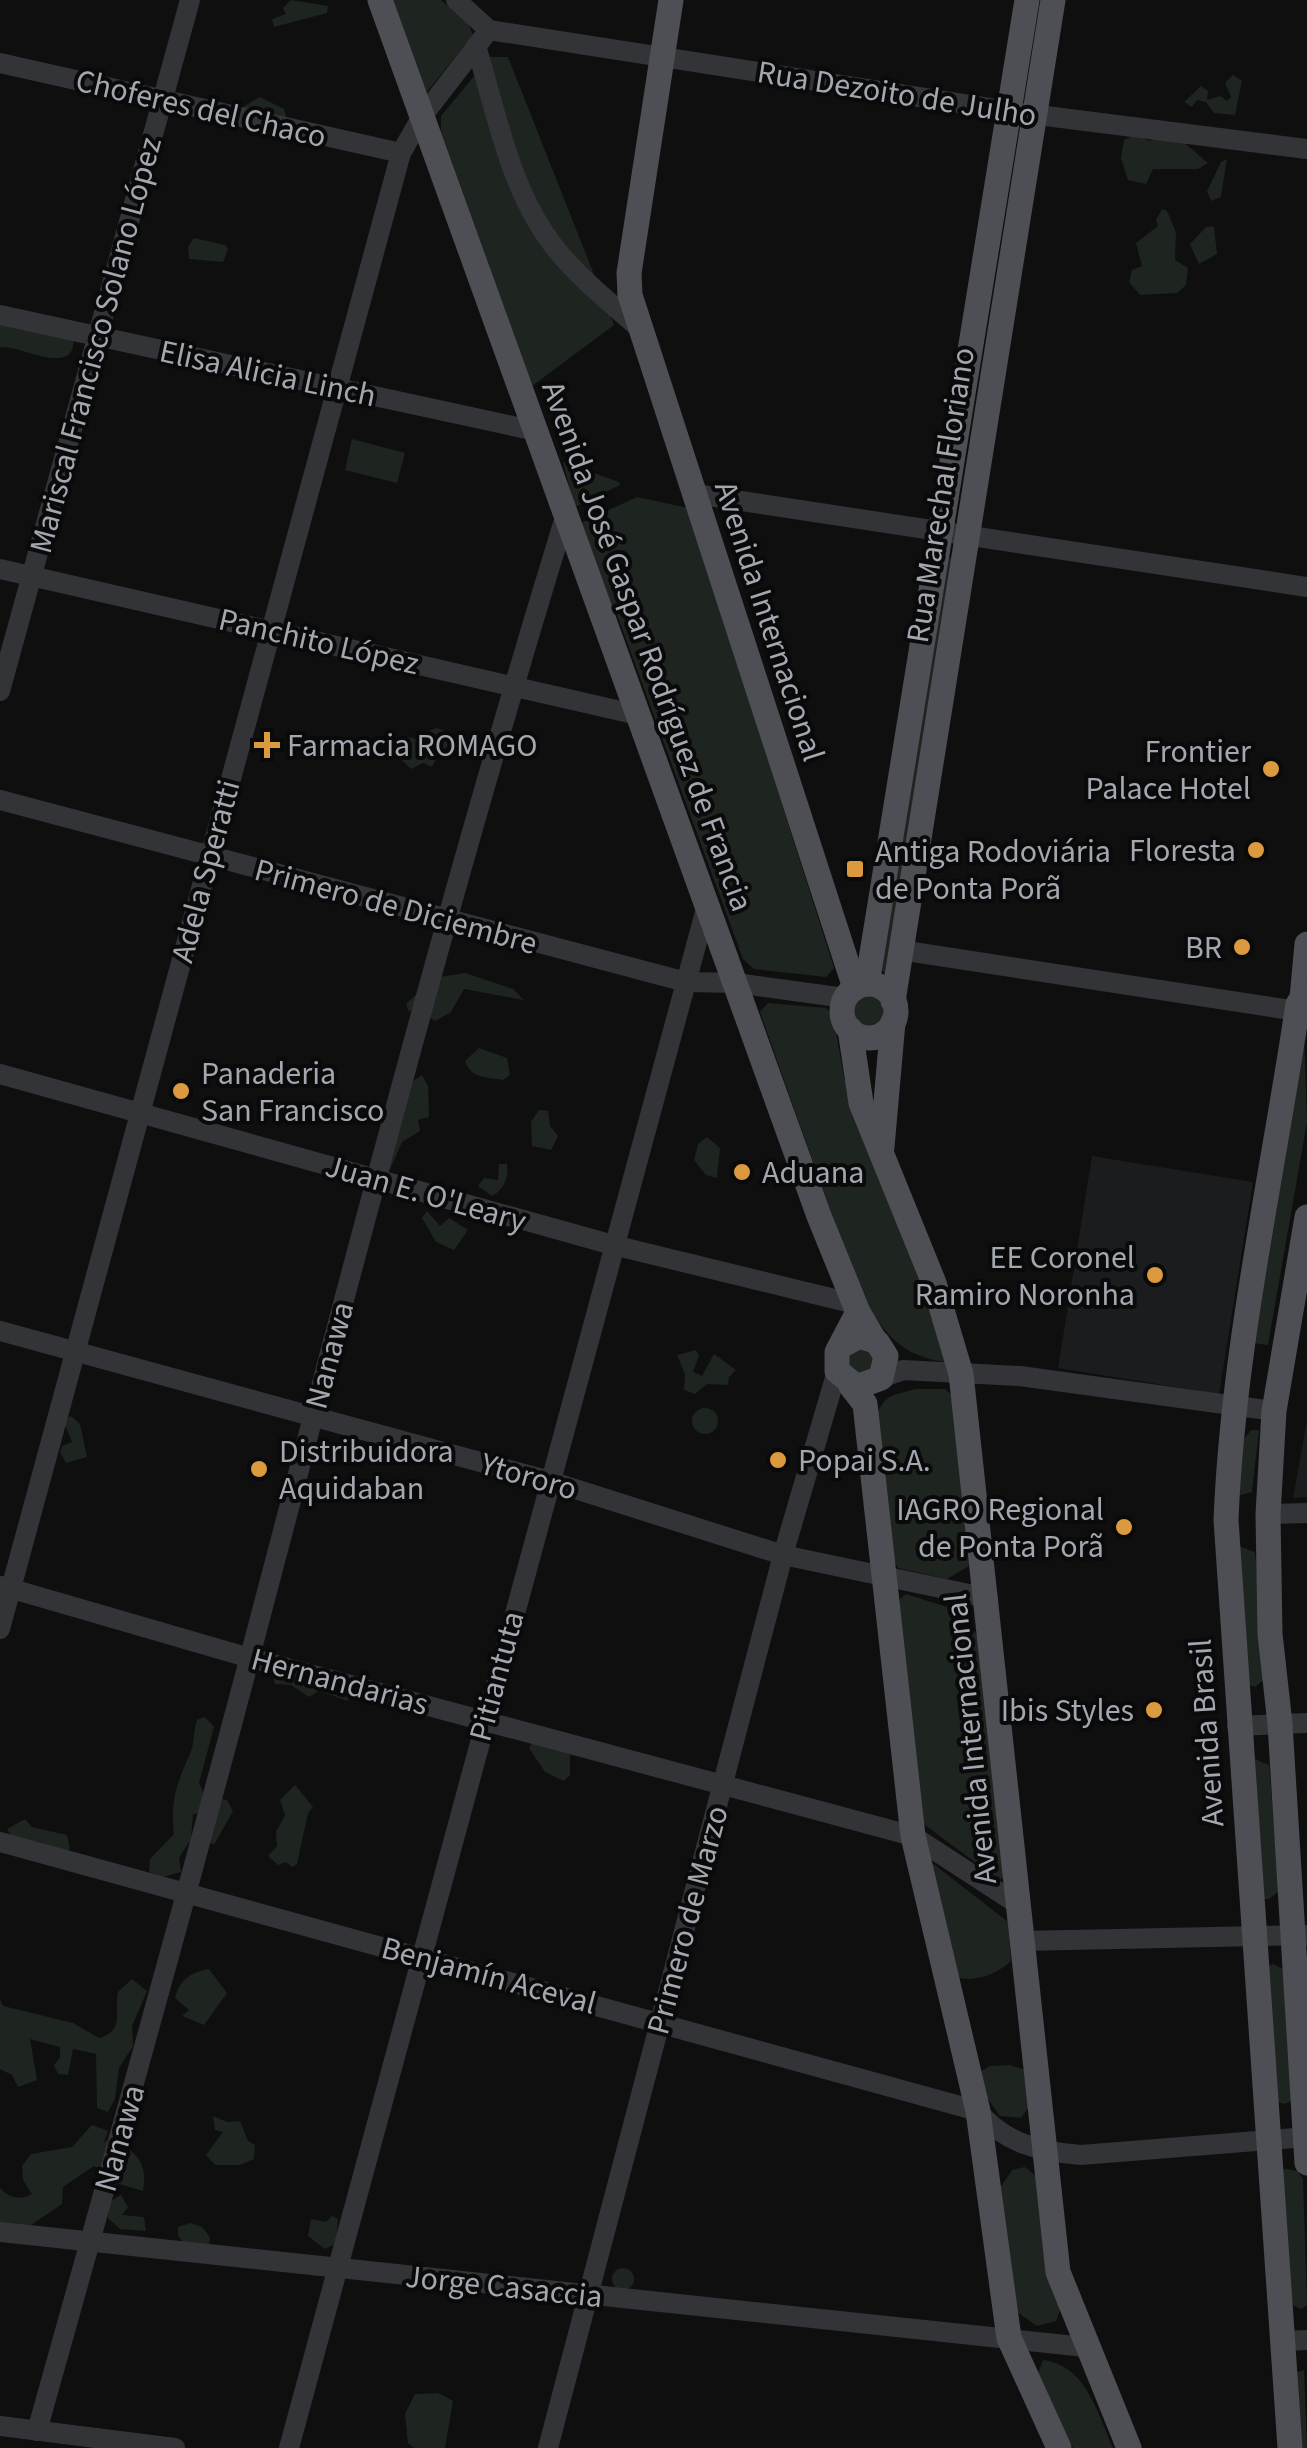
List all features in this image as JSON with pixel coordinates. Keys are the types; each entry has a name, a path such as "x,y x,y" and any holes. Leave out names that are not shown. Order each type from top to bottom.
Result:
{"main road":[{"name":"Avenida José Gaspar Rodríguez de Francia","path":"380,0 856,1308 879,1345"},
{"name":"Avenida Internacional","path":"672,0 629,273 640,330 855,990"},
{"name":"Rua Marechal Floriano","path":"1022,112 1027,0"},
{"name":"Rua Marechal Floriano","path":"882,1147 900,950 954,532 1022,112 1053,0"},
{"name":"Rua Marechal Floriano","path":"855,990 954,532"},
{"name":"Avenida Brasil","path":"1290,2448 1296,2340 1268,2139 1226,1520 1236,1405 1302,1010 1307,944"},
{"path":"883,988 893,1011 874,1037 850,1029 842,1014 855,990 883,988"},
{"name":"Avenida Internacional","path":"850,1029 861,1102 952,1332 961,1374 1058,2272 1085,2348 1129,2448"},
{"path":"1306,2146 1299,1935 1270,1634 1268,1514 1274,1411 1307,1217"},
{"path":"856,1308 859,1379 913,1836 978,2110 1009,2338 1059,2448"},
{"path":"859,1336 879,1345 886,1364 859,1379 859,1336"}],"street":[{"name":"Mariscal Francisco Solano López","path":"0,691 190,0"},
{"path":"456,0 480,23 517,182 534,213 554,248 640,330"},
{"name":"Adela Speratti","path":"0,1628 6,1587 75,1352 269,629 402,154 480,23"},
{"name":"Rua Dezoito de Julho","path":"480,23 662,57 1022,112 1307,149"},
{"name":"Choferes del Chaco","path":"0,63 402,154"},
{"name":"Elisa Alicia Linch","path":"0,315 536,431"},
{"path":"696,494 1307,587"},
{"name":"Nanawa","path":"37,2430 186,1894 376,1180 513,685 566,514"},
{"name":"Panchito López","path":"0,569 638,715"},
{"name":"Primero de Diciembre","path":"0,800 686,982 855,990"},
{"name":"Pitiantuta","path":"289,2448 708,906"},
{"path":"900,950 1302,1010"},
{"name":"Juan E. O'Leary","path":"0,1074 613,1245 856,1308"},
{"name":"Ytororo","path":"0,1331 550,1481 783,1555 988,1598"},
{"path":"859,1379 961,1374 1085,1381 1274,1411"},
{"name":"Primero de Marzo","path":"548,2448 783,1555 859,1379"},
{"path":"1268,1514 1307,1513"},
{"name":"Hernandarias","path":"6,1587 250,1658 913,1836 1019,1906"},
{"path":"1237,1726 1307,1723"},
{"name":"Benjamín Aceval","path":"0,1842 978,2110"},
{"path":"1022,1942 1299,1935"},
{"path":"978,2110 1017,2142 1044,2150 1081,2154 1268,2139 1306,2146"},
{"path":"988,2171 1000,2151 1017,2142"},
{"name":"Jorge Casaccia","path":"0,2232 1085,2348"},
{"path":"0,2426 175,2448"}],"shaded area":[{"path":"291,0 328,6 327,13 274,27 272,19 286,14 283,8"},
{"path":"391,0 441,0 469,25 473,35 426,93"},
{"path":"490,57 508,57 614,325 532,386 441,131 441,116"},
{"path":"1233,75 1242,81 1235,115 1214,113 1206,102 1197,100 1192,107 1184,102 1201,86 1208,91 1207,100 1220,96 1227,101 1231,97 1225,83"},
{"path":"260,97 284,109 283,120 243,113 243,107"},
{"path":"1134,135 1150,141 1166,135 1181,140 1208,163 1198,169 1153,169 1146,184 1128,180 1121,158 1124,140"},
{"path":"1227,159 1221,197 1211,201 1207,191 1221,162"},
{"path":"1162,209 1167,211 1176,232 1175,260 1188,268 1186,285 1177,293 1140,295 1129,282 1132,270 1142,266 1136,243 1158,226 1156,220"},
{"path":"1214,226 1217,254 1199,264 1190,244 1206,227"},
{"path":"194,238 225,245 228,249 223,262 189,259 188,247"},
{"path":"0,319 73,335 72,348 67,356 58,358 0,347"},
{"path":"352,439 405,453 397,483 345,470"},
{"path":"563,462 619,482 620,485 575,507"},
{"path":"637,497 688,508 834,968 826,977 754,969 743,959 615,609 608,612 581,523"},
{"path":"949,557 954,562 885,973 880,969"},
{"path":"437,728 447,732 454,743 440,751 432,767 423,763 411,769 394,752 397,741 408,737 429,742 428,731"},
{"path":"465,973 513,989 524,1000 464,989 451,1012 435,1021 415,1008 409,1012 406,1004 434,978"},
{"path":"869,994 882,999 887,1012 882,1025 869,1030 856,1025 851,1012 856,999"},
{"path":"768,1003 826,1008 833,1015 844,1078 947,1350 945,1362 912,1352 889,1335 855,1280 760,1012"},
{"path":"1304,1033 1307,1122 1268,1345 1246,1342"},
{"path":"479,1048 507,1058 510,1075 503,1080 471,1071 465,1061"},
{"path":"422,1075 428,1086 429,1117 418,1120 420,1131 402,1142 389,1172 384,1166 410,1083"},
{"path":"539,1110 548,1111 550,1126 558,1136 551,1150 532,1146 531,1122"},
{"path":"707,1137 720,1148 717,1178 706,1175 694,1160 698,1144"},
{"name":"EE Coronel Ramiro Noronha","path":"1092,1156 1253,1182 1219,1394 1058,1368"},
{"path":"499,1164 507,1164 506,1178 503,1187 492,1196 478,1186 484,1178 498,1180"},
{"path":"427,1211 440,1226 449,1218 468,1230 454,1250 436,1242 422,1218"},
{"path":"853,1346 875,1355 870,1374 850,1374 845,1354"},
{"path":"696,1350 699,1356 693,1372 702,1376 714,1354 736,1370 728,1385 707,1384 695,1394 684,1390 685,1374 677,1355"},
{"path":"915,1389 945,1389 954,1397 969,1566 947,1579 898,1568 894,1561 877,1414 888,1398"},
{"path":"705,1408 714,1412 718,1421 714,1430 705,1434 696,1430 692,1421 696,1412"},
{"path":"71,1416 80,1424 87,1457 66,1463 60,1452 62,1446 72,1442 63,1420"},
{"path":"1307,1420 1307,1497 1293,1498"},
{"path":"1251,1430 1259,1430 1252,1492 1230,1498 1234,1453"},
{"path":"1237,1549 1255,1552 1266,1678 1255,1687 1245,1684"},
{"path":"906,1594 956,1610 979,1637 1004,1877 999,1880 921,1822 899,1600"},
{"path":"271,1670 349,1693 348,1701 319,1691 309,1697 291,1685 275,1684"},
{"path":"205,1717 214,1727 199,1783 204,1795 227,1800 233,1811 214,1845 204,1838 204,1813 193,1814 191,1839 179,1858 181,1872 163,1877 149,1872 150,1859 174,1834 176,1790 197,1720"},
{"path":"533,1740 570,1750 570,1775 564,1781 545,1772 529,1748"},
{"path":"1255,1759 1269,1765 1279,1891 1269,1899 1264,1899"},
{"path":"295,1785 313,1807 308,1813 297,1864 292,1867 286,1862 278,1865 268,1856 277,1846 276,1832 285,1815 280,1800"},
{"path":"25,1819 32,1827 67,1835 70,1849 64,1853 39,1842 13,1839 7,1829"},
{"path":"931,1862 1008,1922 1011,1961 1005,1966 978,1978 956,1977"},
{"path":"1273,1964 1285,1970 1293,2100 1285,2104 1274,2101 1267,1967"},
{"path":"209,1969 227,1993 204,2025 182,2016 189,2010 175,1998 187,1978"},
{"path":"132,1979 147,1991 132,2026 133,2046 119,2068 115,2099 108,2112 97,2108 96,2054 73,2049 68,2075 58,2074 54,2065 60,2058 60,2047 30,2039 37,2080 18,2087 12,2075 0,2069 0,1999 3,2006 73,2023 99,2038 115,2026 118,1992"},
{"path":"1010,2065 1025,2070 1029,2107 1021,2118 1000,2116 981,2089 978,2073 990,2066"},
{"path":"213,2116 227,2122 240,2121 248,2141 255,2145 254,2159 240,2165 215,2165 206,2155 223,2132 215,2130"},
{"path":"92,2125 108,2131 103,2144 106,2140 116,2143 137,2157 144,2172 143,2191 116,2183 94,2166 63,2187 62,2204 28,2227 0,2224 0,2188 15,2197 32,2194 23,2180 22,2166 31,2154 72,2147"},
{"path":"1025,2167 1037,2177 1060,2310 1056,2321 1037,2326 1017,2312 1000,2188 1012,2170"},
{"path":"1282,2170 1297,2171 1303,2179 1307,2305 1301,2309 1290,2304"},
{"path":"121,2195 128,2207 122,2215 144,2217 146,2231 120,2229 108,2218 109,2202"},
{"path":"332,2216 338,2219 336,2244 325,2249 308,2236 311,2219 326,2222"},
{"path":"190,2223 202,2227 210,2237 209,2245 185,2244 178,2236 178,2227"},
{"path":"623,2268 631,2271 631,2287 623,2290 615,2287 612,2279 615,2271"},
{"path":"1043,2360 1058,2364 1080,2381 1113,2448 1073,2448 1037,2376"},
{"path":"1304,2370 1307,2448 1296,2448 1297,2372"},
{"path":"438,2393 453,2401 445,2448 414,2448 408,2443 405,2414 415,2394"}],"place":[{"name":"Farmacia ROMAGO","path":"267,745"},
{"name":"Frontier Palace Hotel","path":"1271,769"},
{"name":"Floresta","path":"1256,850"},
{"name":"Antiga Rodoviária de Ponta Porã","path":"855,869"},
{"name":"BR","path":"1242,947"},
{"name":"Panaderia San Francisco","path":"181,1091"},
{"name":"Aduana","path":"742,1172"},
{"name":"EE Coronel Ramiro Noronha","path":"1155,1275"},
{"name":"Popai S.A.","path":"778,1460"},
{"name":"Distribuidora Aquidaban","path":"259,1469"},
{"name":"IAGRO Regional de Ponta Porã","path":"1124,1527"},
{"name":"Ibis Styles","path":"1154,1710"}]}
